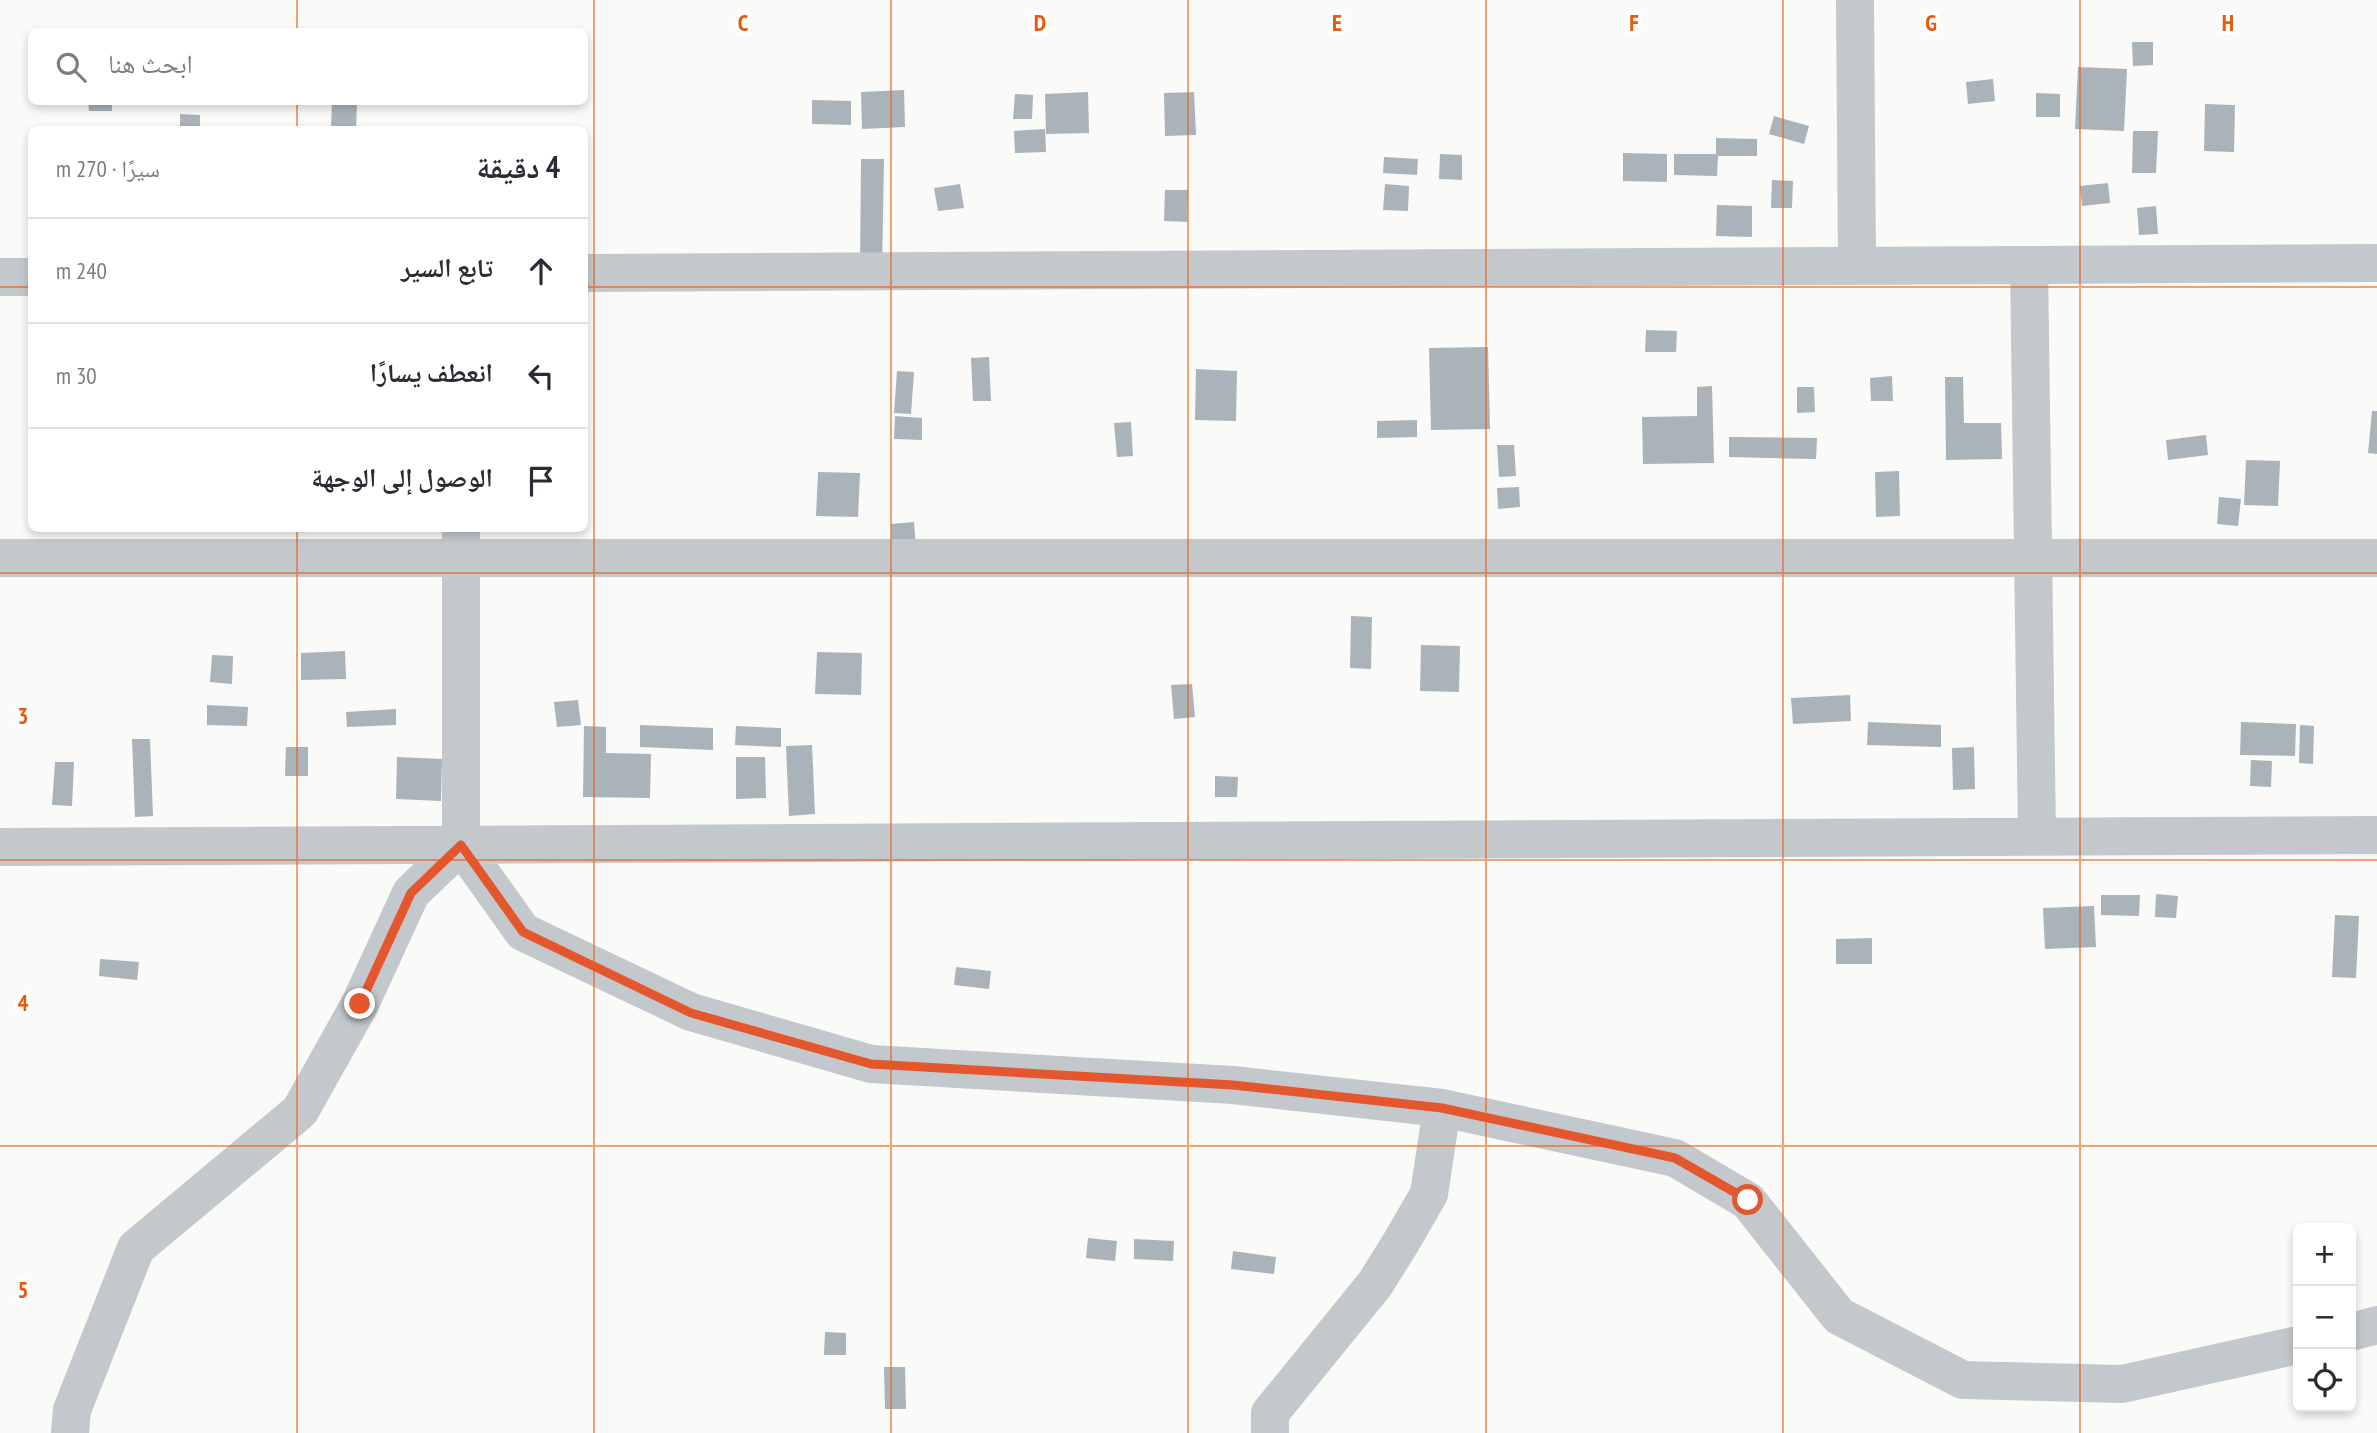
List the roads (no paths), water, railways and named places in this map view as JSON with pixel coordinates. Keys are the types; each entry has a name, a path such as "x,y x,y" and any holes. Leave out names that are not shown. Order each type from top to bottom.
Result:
{"street":[{"path":"1855,0 1857,266"},
{"path":"588,273 2377,263"},
{"path":"2029,265 2037,836"},
{"path":"0,277 28,277"},
{"path":"461,543 461,845 523,932 691,1013 871,1064 1233,1085 1442,1108 1675,1158 1748,1200 1839,1316 1963,1380 2122,1384 2293,1346"},
{"path":"0,558 461,543 2034,558 2377,558"},
{"path":"0,847 2377,835"},
{"path":"70,1433 72,1410 136,1248 300,1111 360,1004 411,893 461,845"},
{"path":"1270,1433 1270,1413 1375,1284 1429,1194 1442,1108"},
{"path":"2356,1331 2377,1325"}]}
